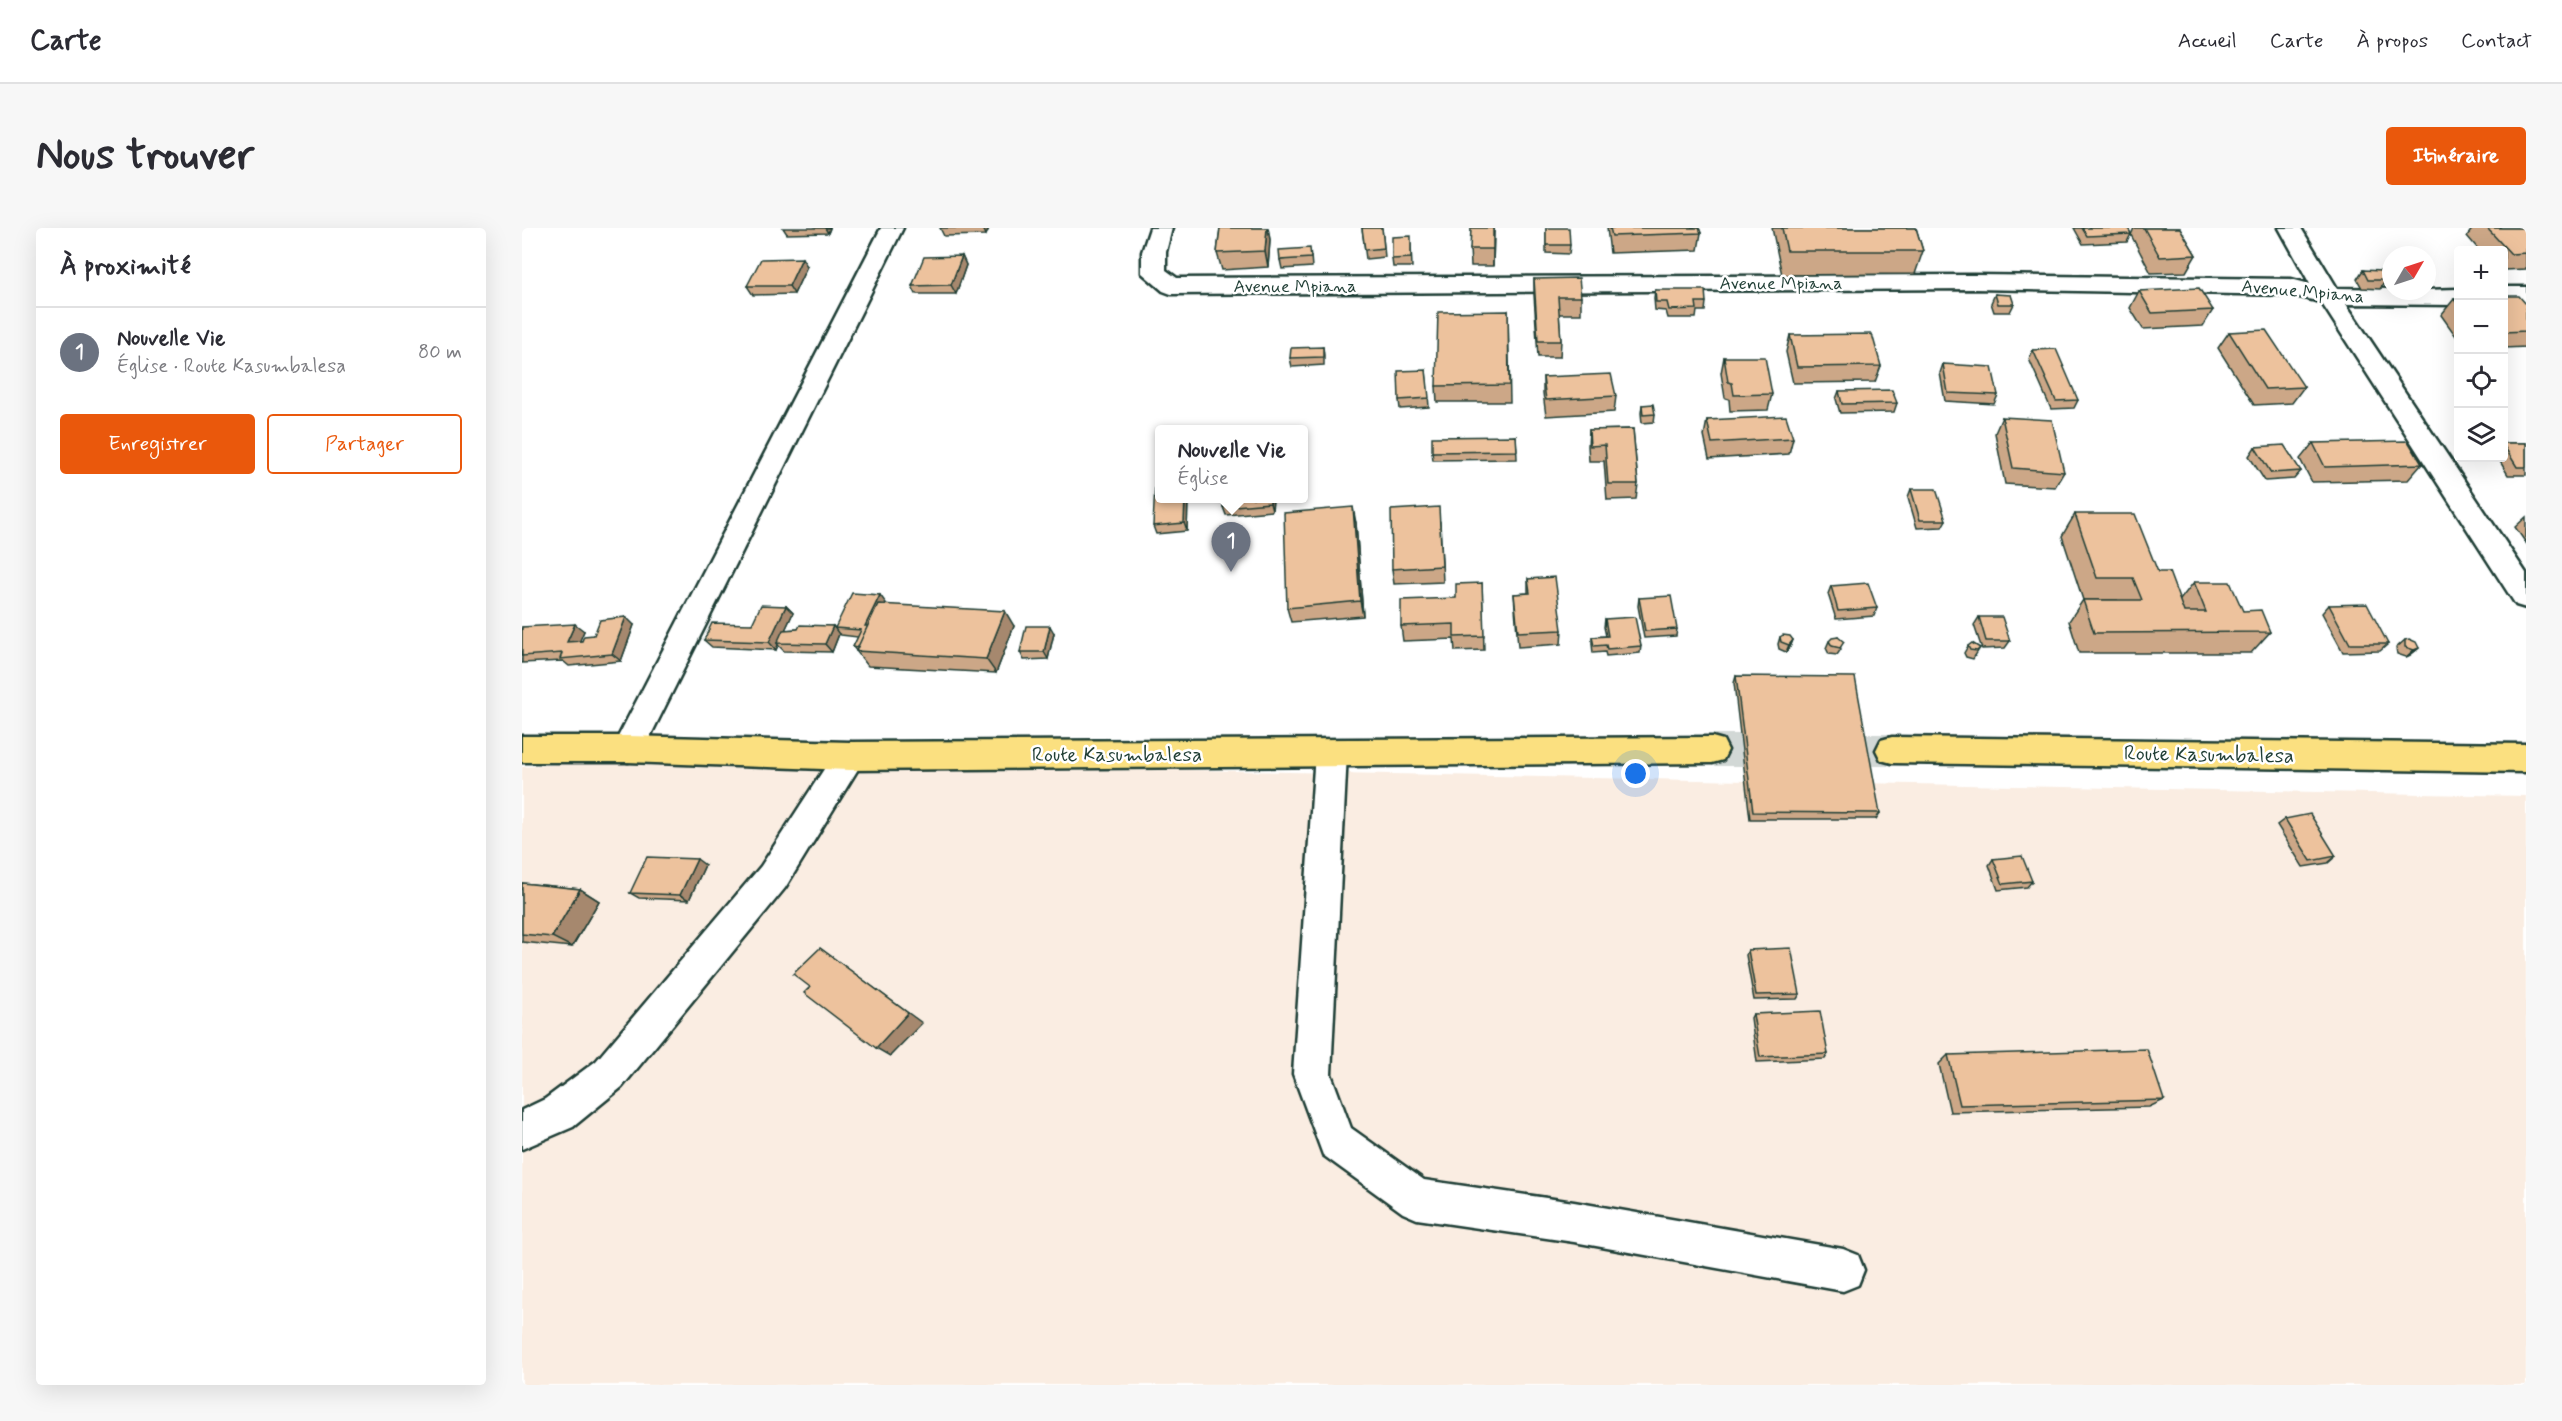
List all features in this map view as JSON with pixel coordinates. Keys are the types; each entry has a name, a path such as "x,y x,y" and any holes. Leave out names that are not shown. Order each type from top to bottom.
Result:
{"highway":[{"name":"Route Kasumbalesa","path":"522,748 850,756 1712,750"},
{"name":"Route Kasumbalesa","path":"1892,750 2526,758"}],"street":[{"path":"628,749 892,228"},
{"name":"Avenue Mpiana","path":"1161,228 1154,252 1154,273 1171,286 1974,282 2281,287 2329,296 2454,297"},
{"path":"2290,228 2329,296 2526,597"},
{"path":"2508,295 2526,295"},
{"path":"1331,753 1312,1074 1337,1141 1417,1199 1574,1222 1843,1270"},
{"path":"522,1130 560,1113 609,1074 773,877 850,756"}],"shaded area":[{"path":"621,759 2526,796 2526,1385 522,1385 522,767"}],"building":[{"path":"1220,228 1267,228 1265,251 1217,253"},
{"path":"1362,228 1382,228 1384,248 1365,250"},
{"path":"1471,228 1493,228 1493,249 1470,249"},
{"path":"1546,228 1569,228 1570,245 1546,245"},
{"path":"1610,228 1699,228 1701,233 1612,236"},
{"path":"1782,228 1916,228 1923,251 1787,251"},
{"path":"2082,228 2128,228 2131,234 2087,236"},
{"path":"2144,228 2180,228 2196,255 2160,257"},
{"path":"2487,228 2526,228 2526,253 2511,254 2508,246 2504,246"},
{"path":"1411,236 1411,258 1392,259 1392,237"},
{"path":"1310,248 1311,258 1280,260 1279,250"},
{"path":"962,256 951,285 912,286 924,257"},
{"path":"802,258 789,286 747,286 761,259"},
{"path":"2363,270 2381,271 2382,280 2368,280"},
{"path":"1579,278 1581,297 1558,297 1561,341 1538,341 1534,279"},
{"path":"2199,288 2213,310 2152,313 2139,291"},
{"path":"1655,290 1705,290 1706,302 1696,302 1697,309 1669,310 1667,302 1656,302"},
{"path":"1995,294 2011,295 2014,304 1998,304"},
{"path":"2508,296 2519,296 2526,304 2526,331 2508,332"},
{"path":"1508,311 1509,385 1436,386 1438,312"},
{"path":"2266,330 2304,387 2265,389 2229,332"},
{"path":"1872,334 1881,366 1797,367 1790,335"},
{"path":"1323,347 1323,357 1290,358 1291,348"},
{"path":"2056,349 2078,400 2056,401 2033,350"},
{"path":"1724,357 1765,357 1772,394 1734,395 1732,383 1728,382"},
{"path":"1943,364 1992,367 1998,395 1948,393"},
{"path":"1426,370 1429,398 1399,400 1398,371"},
{"path":"1611,374 1616,396 1546,400 1543,377"},
{"path":"1892,390 1897,403 1842,404 1839,391"},
{"path":"1653,404 1655,414 1643,415 1642,405"},
{"path":"1786,416 1793,438 1712,443 1707,420"},
{"path":"2002,417 2052,420 2064,472 2013,468"},
{"path":"1633,429 1638,484 1608,484 1605,445 1590,446 1589,430"},
{"path":"1516,436 1517,451 1432,452 1432,437"},
{"path":"2408,441 2422,464 2325,467 2313,443"},
{"path":"2508,443 2526,443 2526,467 2517,467 2508,452"},
{"path":"2284,445 2301,471 2271,473 2255,447"},
{"path":"1155,485 1155,503 1185,503 1184,523 1153,526"},
{"path":"1911,489 1936,489 1946,520 1920,520"},
{"path":"1223,503 1270,503 1223,507"},
{"path":"1353,507 1360,601 1287,608 1284,513"},
{"path":"1439,507 1442,566 1392,569 1391,510"},
{"path":"2075,514 2135,514 2158,572 2169,572 2184,612 2206,612 2194,582 2230,582 2243,611 2261,610 2270,632 2094,633 2083,600 2142,600 2133,578 2097,578"},
{"path":"1555,577 1562,630 1518,632 1514,594 1530,593 1528,579"},
{"path":"1482,583 1484,636 1454,637 1454,624 1401,626 1401,600 1456,598 1456,584"},
{"path":"1868,583 1877,608 1838,611 1831,586"},
{"path":"852,593 880,595 865,626 868,626 858,648 853,647 861,630 835,628"},
{"path":"1671,596 1677,629 1645,631 1639,598"},
{"path":"878,604 1005,611 986,659 856,651"},
{"path":"2367,604 2388,644 2350,644 2329,605"},
{"path":"761,605 786,606 769,642 704,640 712,623 752,624"},
{"path":"626,617 612,654 560,659 562,653 522,656 522,627 575,624 567,642 582,641 584,636 594,635 600,620"},
{"path":"1635,617 1641,646 1607,649 1606,645 1594,646 1592,637 1608,636 1605,619"},
{"path":"1979,617 2002,617 2010,641 1986,641"},
{"path":"800,625 833,626 825,644 777,643 783,630 798,629"},
{"path":"1026,626 1050,626 1044,652 1020,652"},
{"path":"1790,636 1793,640 1789,645 1781,642 1780,637"},
{"path":"1838,637 1844,642 1840,648 1832,646 1829,641"},
{"path":"2405,640 2416,642 2419,648 2414,650 2405,647"},
{"path":"1972,643 1980,648 1977,651 1970,650 1968,646"},
{"path":"1736,676 1855,677 1880,813 1753,812"},
{"path":"2310,814 2336,856 2311,861 2285,819"},
{"path":"2022,856 2032,881 2003,884 1993,859"},
{"path":"647,857 697,859 680,895 630,893"},
{"path":"522,883 580,889 552,937 522,934"},
{"path":"820,948 908,1013 876,1048 804,993 810,987 793,974"},
{"path":"1791,948 1800,994 1756,995 1748,950"},
{"path":"1820,1011 1828,1054 1760,1057 1753,1014"},
{"path":"2147,1049 2164,1100 1960,1105 1948,1055"}],"tunnel":[{"path":"1712,750 1892,750"}],"place":[{"name":"Nouvelle Vie","path":"1231,572"}]}
